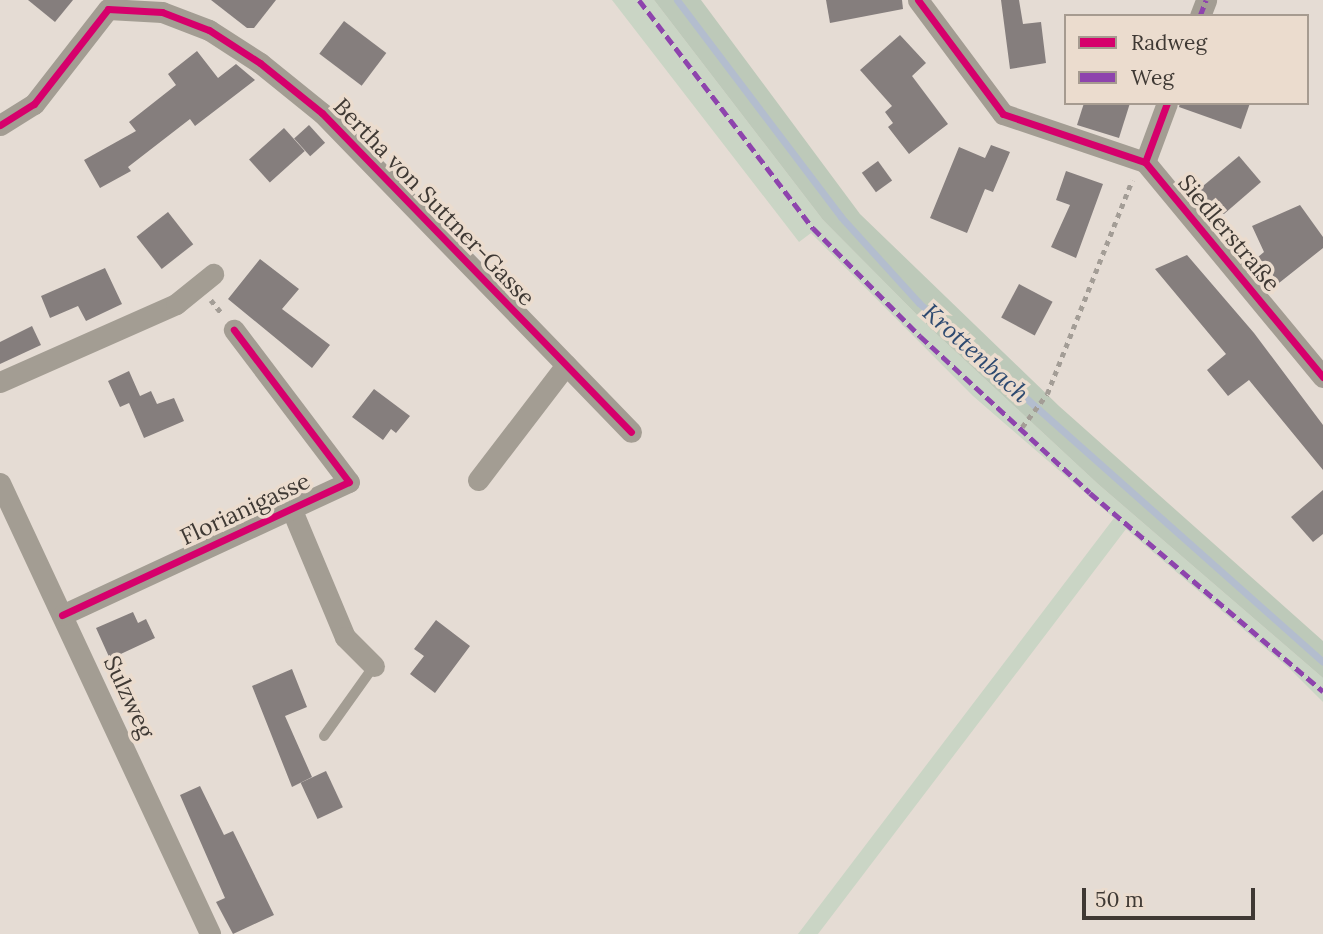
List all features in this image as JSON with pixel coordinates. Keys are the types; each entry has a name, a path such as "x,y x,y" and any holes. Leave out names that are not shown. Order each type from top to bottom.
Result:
{"street":[{"path":"918,0 1003,114 1139,170 1166,105"},
{"name":"Bertha von Suttner-Gasse","path":"0,125 34,104 111,5 162,12 209,30 260,64 322,113 631,432"},
{"name":"Siedlerstraße","path":"1139,170 1323,377"},
{"path":"0,382 176,304 206,279"},
{"name":"Florianigasse","path":"62,615 349,482 234,330"},
{"path":"478,480 566,365"},
{"name":"Sulzweg","path":"0,483 210,934"},
{"name":"Florianigasse","path":"291,508 345,637 374,666"}],"lane":[{"name":"Florianigasse","path":"324,736 374,666"}],"path":[{"path":"1022,427 1046,394 1139,170"},
{"path":"206,279 234,330"}],"green space":[{"path":"612,0 654,0 823,220 929,327 1098,484 1323,678 1323,702 1290,669 1126,529 818,934 798,934 1114,518 973,396 811,233 799,242"},
{"path":"654,0 701,0 860,214 1059,406 1323,641 1323,678 1098,484 929,327 823,220"}],"building":[{"path":"28,0 73,0 55,22"},
{"path":"211,0 276,0 254,28 247,28"},
{"path":"826,0 902,0 903,9 830,23"},
{"path":"1001,0 1019,0 1023,24 1041,22 1046,63 1010,69"},
{"path":"344,21 386,53 362,86 319,54"},
{"path":"900,35 926,63 912,76 948,124 909,154 888,127 893,123 885,112 892,106 860,70"},
{"path":"197,51 218,78 236,64 255,80 195,126 190,119 128,167 131,171 100,188 84,160 136,131 129,122 176,85 168,74"},
{"path":"1083,105 1129,105 1119,138 1077,125"},
{"path":"1180,105 1249,105 1241,129"},
{"path":"309,125 325,143 310,156 294,138"},
{"path":"284,128 305,151 270,182 249,159"},
{"path":"991,145 1010,152 993,192 985,189 967,233 930,218 959,147 985,158"},
{"path":"1239,156 1261,182 1224,214 1217,214 1197,191"},
{"path":"878,161 892,180 876,192 862,173"},
{"path":"1066,171 1103,184 1076,258 1051,247 1070,205 1056,200"},
{"path":"1300,205 1323,237 1323,248 1279,283 1258,257 1264,252 1252,226"},
{"path":"168,212 193,244 162,269 136,237"},
{"path":"1187,255 1254,333 1323,425 1323,470 1249,380 1228,396 1207,370 1226,354 1155,269"},
{"path":"260,259 299,289 282,309 330,345 312,368 228,299"},
{"path":"105,268 122,304 86,321 78,306 50,318 41,296"},
{"path":"1019,284 1053,302 1035,335 1001,318"},
{"path":"32,326 41,345 0,364 0,342"},
{"path":"129,371 140,396 151,391 157,404 174,398 184,421 144,438 129,403 120,407 108,381"},
{"path":"374,389 410,416 396,433 391,429 383,440 352,417"},
{"path":"1323,490 1323,534 1313,542 1291,517"},
{"path":"133,612 138,623 146,619 155,638 110,659 96,628"},
{"path":"436,620 470,646 435,693 410,674 424,656 414,649"},
{"path":"292,669 307,707 285,716 312,777 292,787 252,686"},
{"path":"326,771 343,807 318,819 301,783"},
{"path":"200,786 224,835 233,831 274,915 233,934 216,902 225,898 180,795"}],"waterway":[{"name":"Krottenbach","path":"677,0 841,217 919,303 1323,662"}],"marked path":[{"path":"639,0 813,228 920,336 1090,493 1323,691"},
{"path":"1201,14 1206,0"}],"cycle path":[{"path":"918,0 1003,114 1145,162"},
{"path":"0,125 34,104 108,9 162,12 209,30 260,63 322,113 631,432"},
{"path":"1166,105 1145,162 1323,377"},
{"path":"62,615 349,482 234,330"}]}
